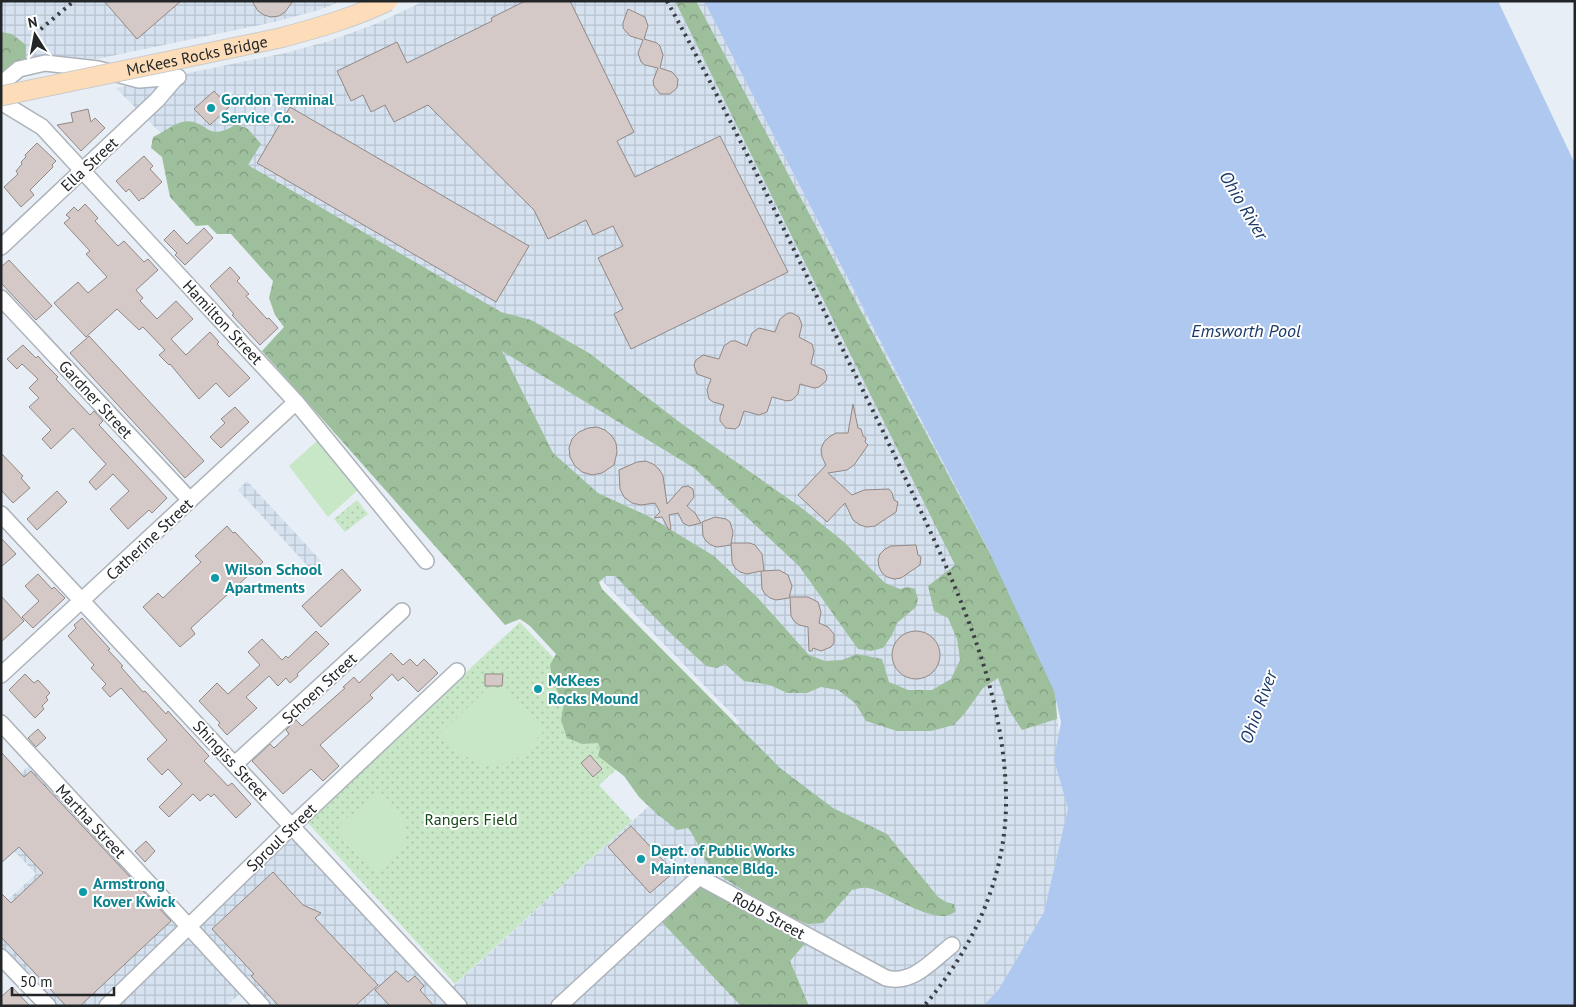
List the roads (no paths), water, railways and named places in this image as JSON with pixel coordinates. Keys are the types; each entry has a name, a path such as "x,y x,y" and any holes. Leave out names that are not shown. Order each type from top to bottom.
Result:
{"main road":[{"name":"McKees Rocks Bridge","path":"1,96 280,38 324,26 388,1"}],"street":[{"name":"Ella Street","path":"1,84 19,69 45,64 98,70 139,80 177,78 157,100 1,248"},
{"name":"Hamilton Street","path":"1,102 42,127 82,170 296,402 426,561"},
{"name":"Gardner Street","path":"1,298 190,500"},
{"name":"Catherine Street","path":"1,675 296,402"},
{"name":"Shingiss Street","path":"1,514 459,1006"},
{"name":"Schoen Street","path":"235,764 402,611"},
{"name":"Sproul Street","path":"107,1006 292,826 457,671"},
{"name":"Martha Street","path":"1,723 262,1006"},
{"name":"Robb Street","path":"559,1006 699,877 886,978 894,980 904,979 918,974 952,945"},
{"path":"1,957 48,1006"}],"water":[{"name":"Emsworth Pool","path":"704,1 1498,1 1575,164 1575,1006 983,1006 999,989 1044,912 1068,808 1054,760 1061,722 1054,691 987,547"}],"railway":[{"path":"35,34 74,1"},
{"path":"667,1 757,175 933,537 965,611 990,687 999,726 1004,765 1006,805 1000,860 983,913 971,938 957,962 924,1006"}],"place":[{"name":"Gordon Terminal Service Co.","path":"211,108"},
{"name":"Wilson School Apartments","path":"215,578"},
{"name":"McKees Rocks Mound","path":"538,689"},
{"name":"Dept. of Public Works Maintenance Bldg.","path":"641,859"},
{"name":"Armstrong Kover Kwick","path":"83,892"}],"water label":[{"name":"Ohio River","path":"1244,205"},
{"name":"Ohio River","path":"1258,707"}],"park label":[{"name":"Rangers Field","path":"471,819"}]}
